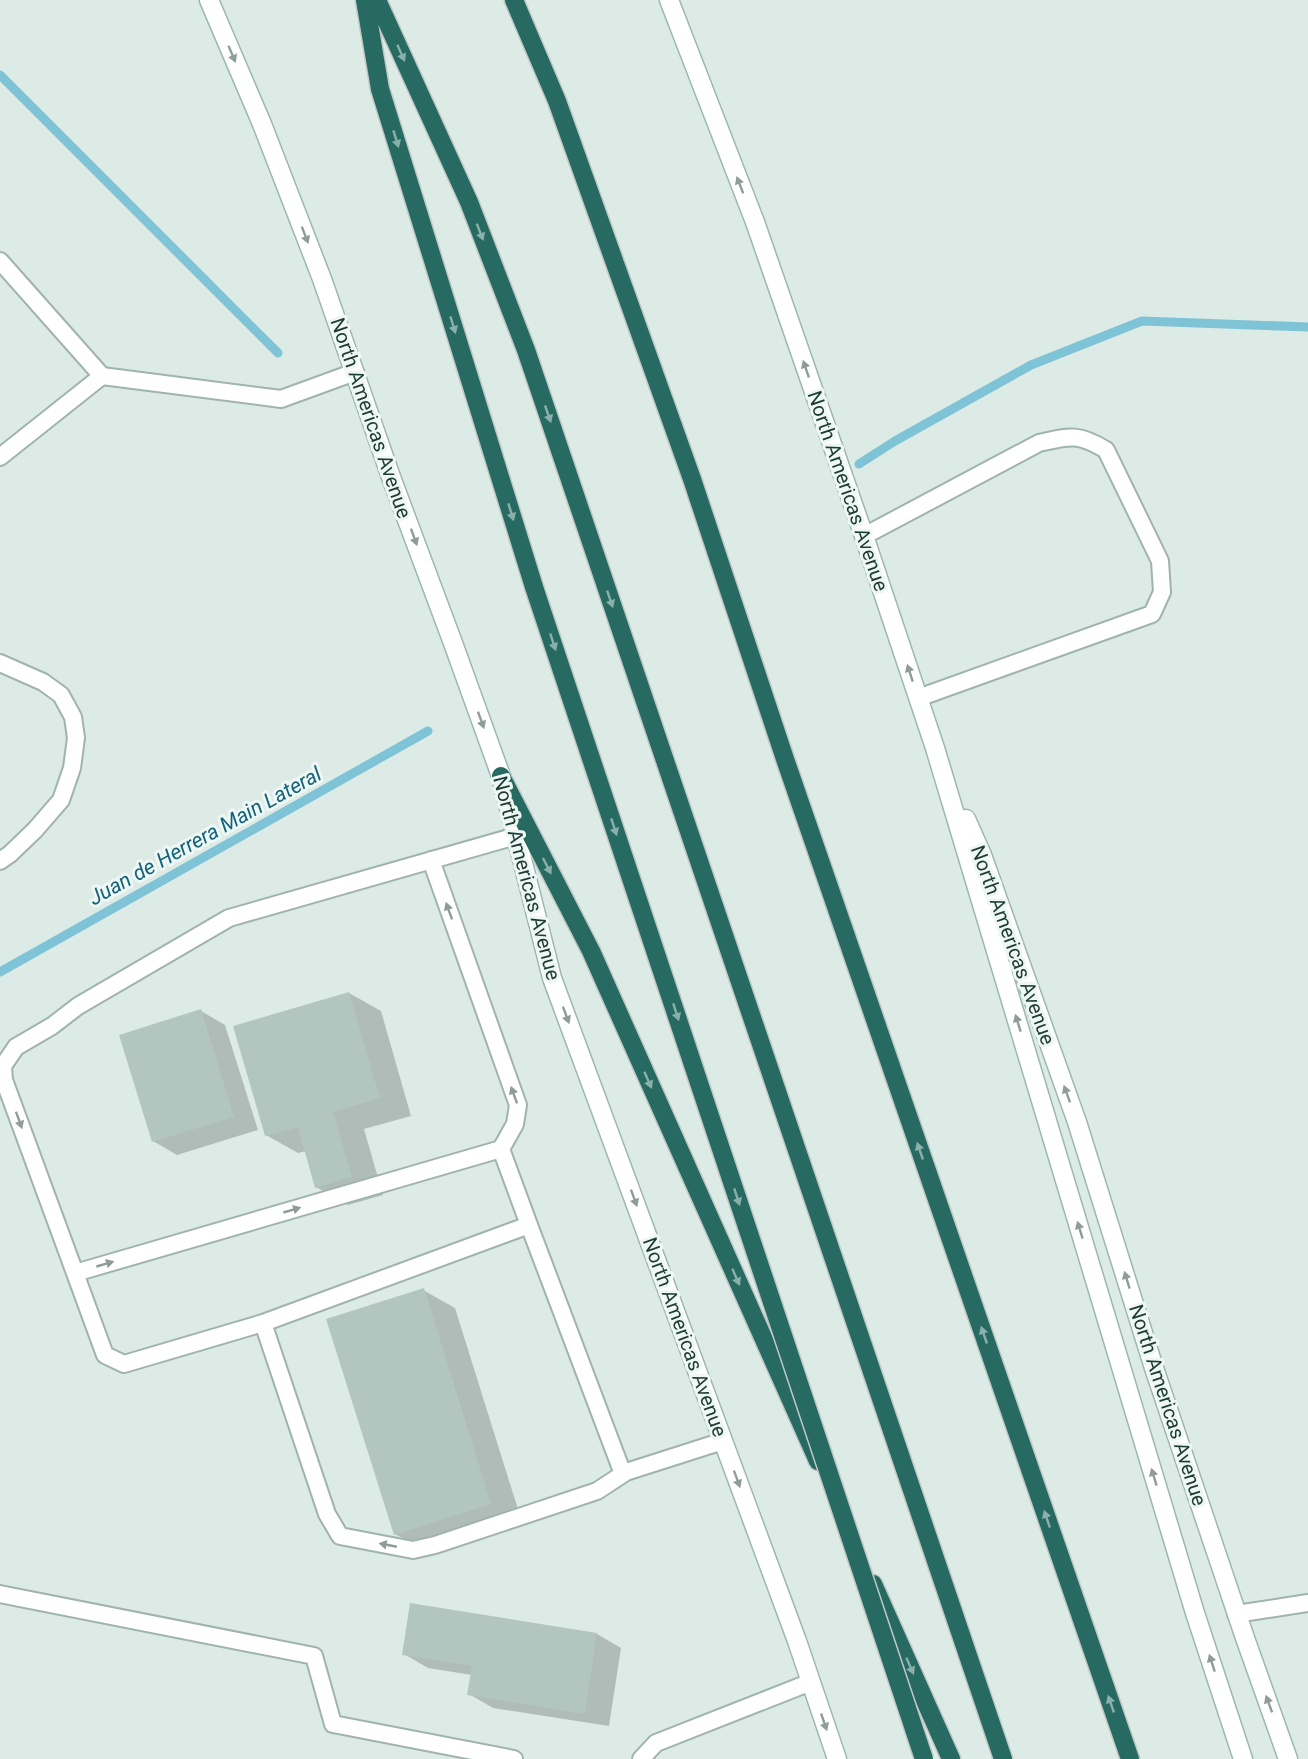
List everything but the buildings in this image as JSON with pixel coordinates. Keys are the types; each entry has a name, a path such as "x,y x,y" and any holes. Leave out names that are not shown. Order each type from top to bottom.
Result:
{"highway":[{"path":"365,0 380,89 534,587 924,1759"},
{"path":"377,0 469,202 526,350 1003,1759"},
{"path":"514,0 557,101 692,479 789,770 1130,1759"},
{"path":"501,777 591,951 951,1759"}],"main road":[{"name":"North Americas Avenue","path":"209,0 271,146 322,279 391,477 501,777 552,978 811,1682 837,1759"},
{"name":"North Americas Avenue","path":"669,0 755,222 935,748 1195,1613 1243,1759"},
{"name":"North Americas Avenue","path":"935,748 982,855 1077,1122 1154,1368 1236,1614 1288,1759"}],"lane":[{"path":"0,261 102,376 281,399 355,372"},
{"path":"0,457 102,376"},
{"path":"864,536 1039,443 1067,436 1090,441 1106,450 1160,561 1162,592 1152,614 918,698"},
{"path":"0,663 43,682 62,695 73,717 76,738 72,768 61,800 35,830 0,861"},
{"path":"516,836 229,918 78,1006 52,1026 16,1047 3,1066 4,1080 105,1355 124,1364 263,1323 529,1225"},
{"path":"75,1273 501,1149 515,1124 518,1105 430,860"},
{"path":"501,1149 623,1474"},
{"path":"263,1323 327,1514 340,1536 413,1550 435,1545 597,1491 623,1474 723,1441"},
{"path":"0,1594 314,1656 333,1724 491,1757 514,1759"},
{"path":"1236,1614 1308,1603"},
{"path":"640,1759 656,1743 811,1682"}],"waterway":[{"path":"0,75 278,353"},
{"name":"Juan de Herrera Main Lateral","path":"859,464 895,441 1031,365 1142,321 1308,327"},
{"name":"Juan de Herrera Main Lateral","path":"0,972 428,731"}]}
